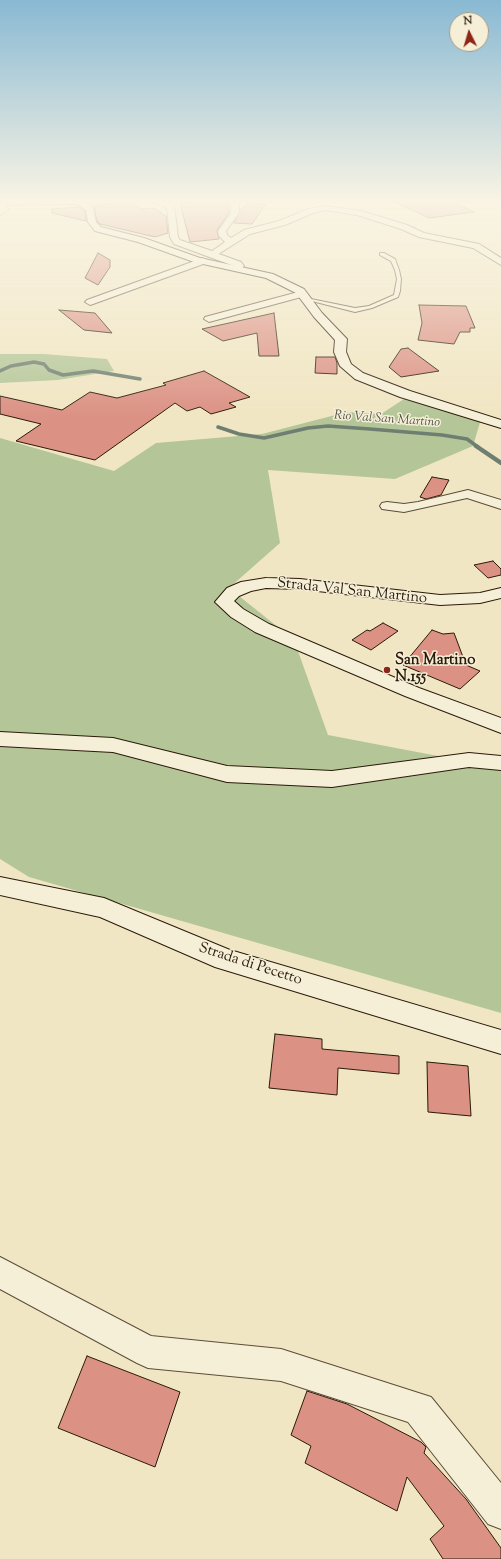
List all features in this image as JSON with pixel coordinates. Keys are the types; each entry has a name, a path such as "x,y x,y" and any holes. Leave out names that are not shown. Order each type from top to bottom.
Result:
{"street":[{"path":"90,302 171,273"},
{"path":"256,273 269,276 285,283 304,297 318,315 341,339 340,352 346,366 360,376 405,394 501,424"},
{"path":"210,319 304,297"},
{"path":"387,506 404,508 418,506 468,494 501,505"},
{"name":"Strada Val San Martino","path":"501,592 480,598 440,600 300,584 266,584 247,586 233,592 224,602 237,613 262,628 412,692 501,726"},
{"path":"0,739 112,745 227,774 332,779 469,760 501,764"},
{"name":"Strada di Pecetto","path":"0,886 104,908 224,959 501,1042"},
{"path":"0,1272 148,1352 282,1365 419,1408 501,1511"}],"lane":[{"path":"304,297 355,310 370,307 396,296 399,279 398,273"}],"green space":[{"path":"0,354 44,354 107,359 114,371 58,380 0,383"},
{"path":"404,399 481,419 473,446 395,479 268,470 280,543 229,588 294,640 328,735 501,768 501,1013 29,877 0,859 0,438 114,471 156,443 262,434 347,412 381,414"}],"building":[{"path":"88,273 106,273 98,285 85,278"},
{"path":"419,305 466,306 475,328 470,328 470,332 460,332 454,344 418,340 422,323"},
{"path":"59,310 95,313 112,333 84,330"},
{"path":"274,313 279,356 259,356 257,333 223,341 202,329"},
{"path":"408,348 439,371 401,377 389,367 401,349"},
{"path":"316,357 335,357 337,363 337,374 315,373"},
{"path":"204,371 250,397 229,403 236,407 211,414 200,407 187,411 175,403 95,460 16,441 41,424 0,414 0,396 62,410 90,392 117,398 166,385 163,383"},
{"path":"432,477 449,480 441,495 426,499 420,497"},
{"path":"493,561 501,569 501,575 488,578 474,565"},
{"path":"383,623 398,631 371,650 352,640 367,630 370,631"},
{"path":"432,630 443,634 454,633 466,665 480,671 460,689 403,665"},
{"path":"275,1034 322,1039 322,1049 399,1056 399,1074 338,1068 337,1095 269,1088"},
{"path":"427,1062 468,1066 471,1116 428,1112"},
{"path":"87,1356 180,1392 155,1467 58,1428"},
{"path":"307,1391 347,1404 421,1442 426,1447 424,1453 466,1499 501,1548 501,1559 443,1559 430,1539 444,1526 407,1477 397,1511 305,1463 311,1446 291,1435"}],"waterway":[{"name":"Rio Val San Martino","path":"0,371 11,366 34,362 44,364 49,370 63,375 93,371 140,379"},
{"name":"Rio Val San Martino","path":"218,427 239,434 264,438 308,428 328,426 370,429 442,435 467,439 478,447"},
{"name":"Rio Val San Martino","path":"476,446 501,463"}],"place":[{"name":"San Martino N.155","path":"387,670"}]}
